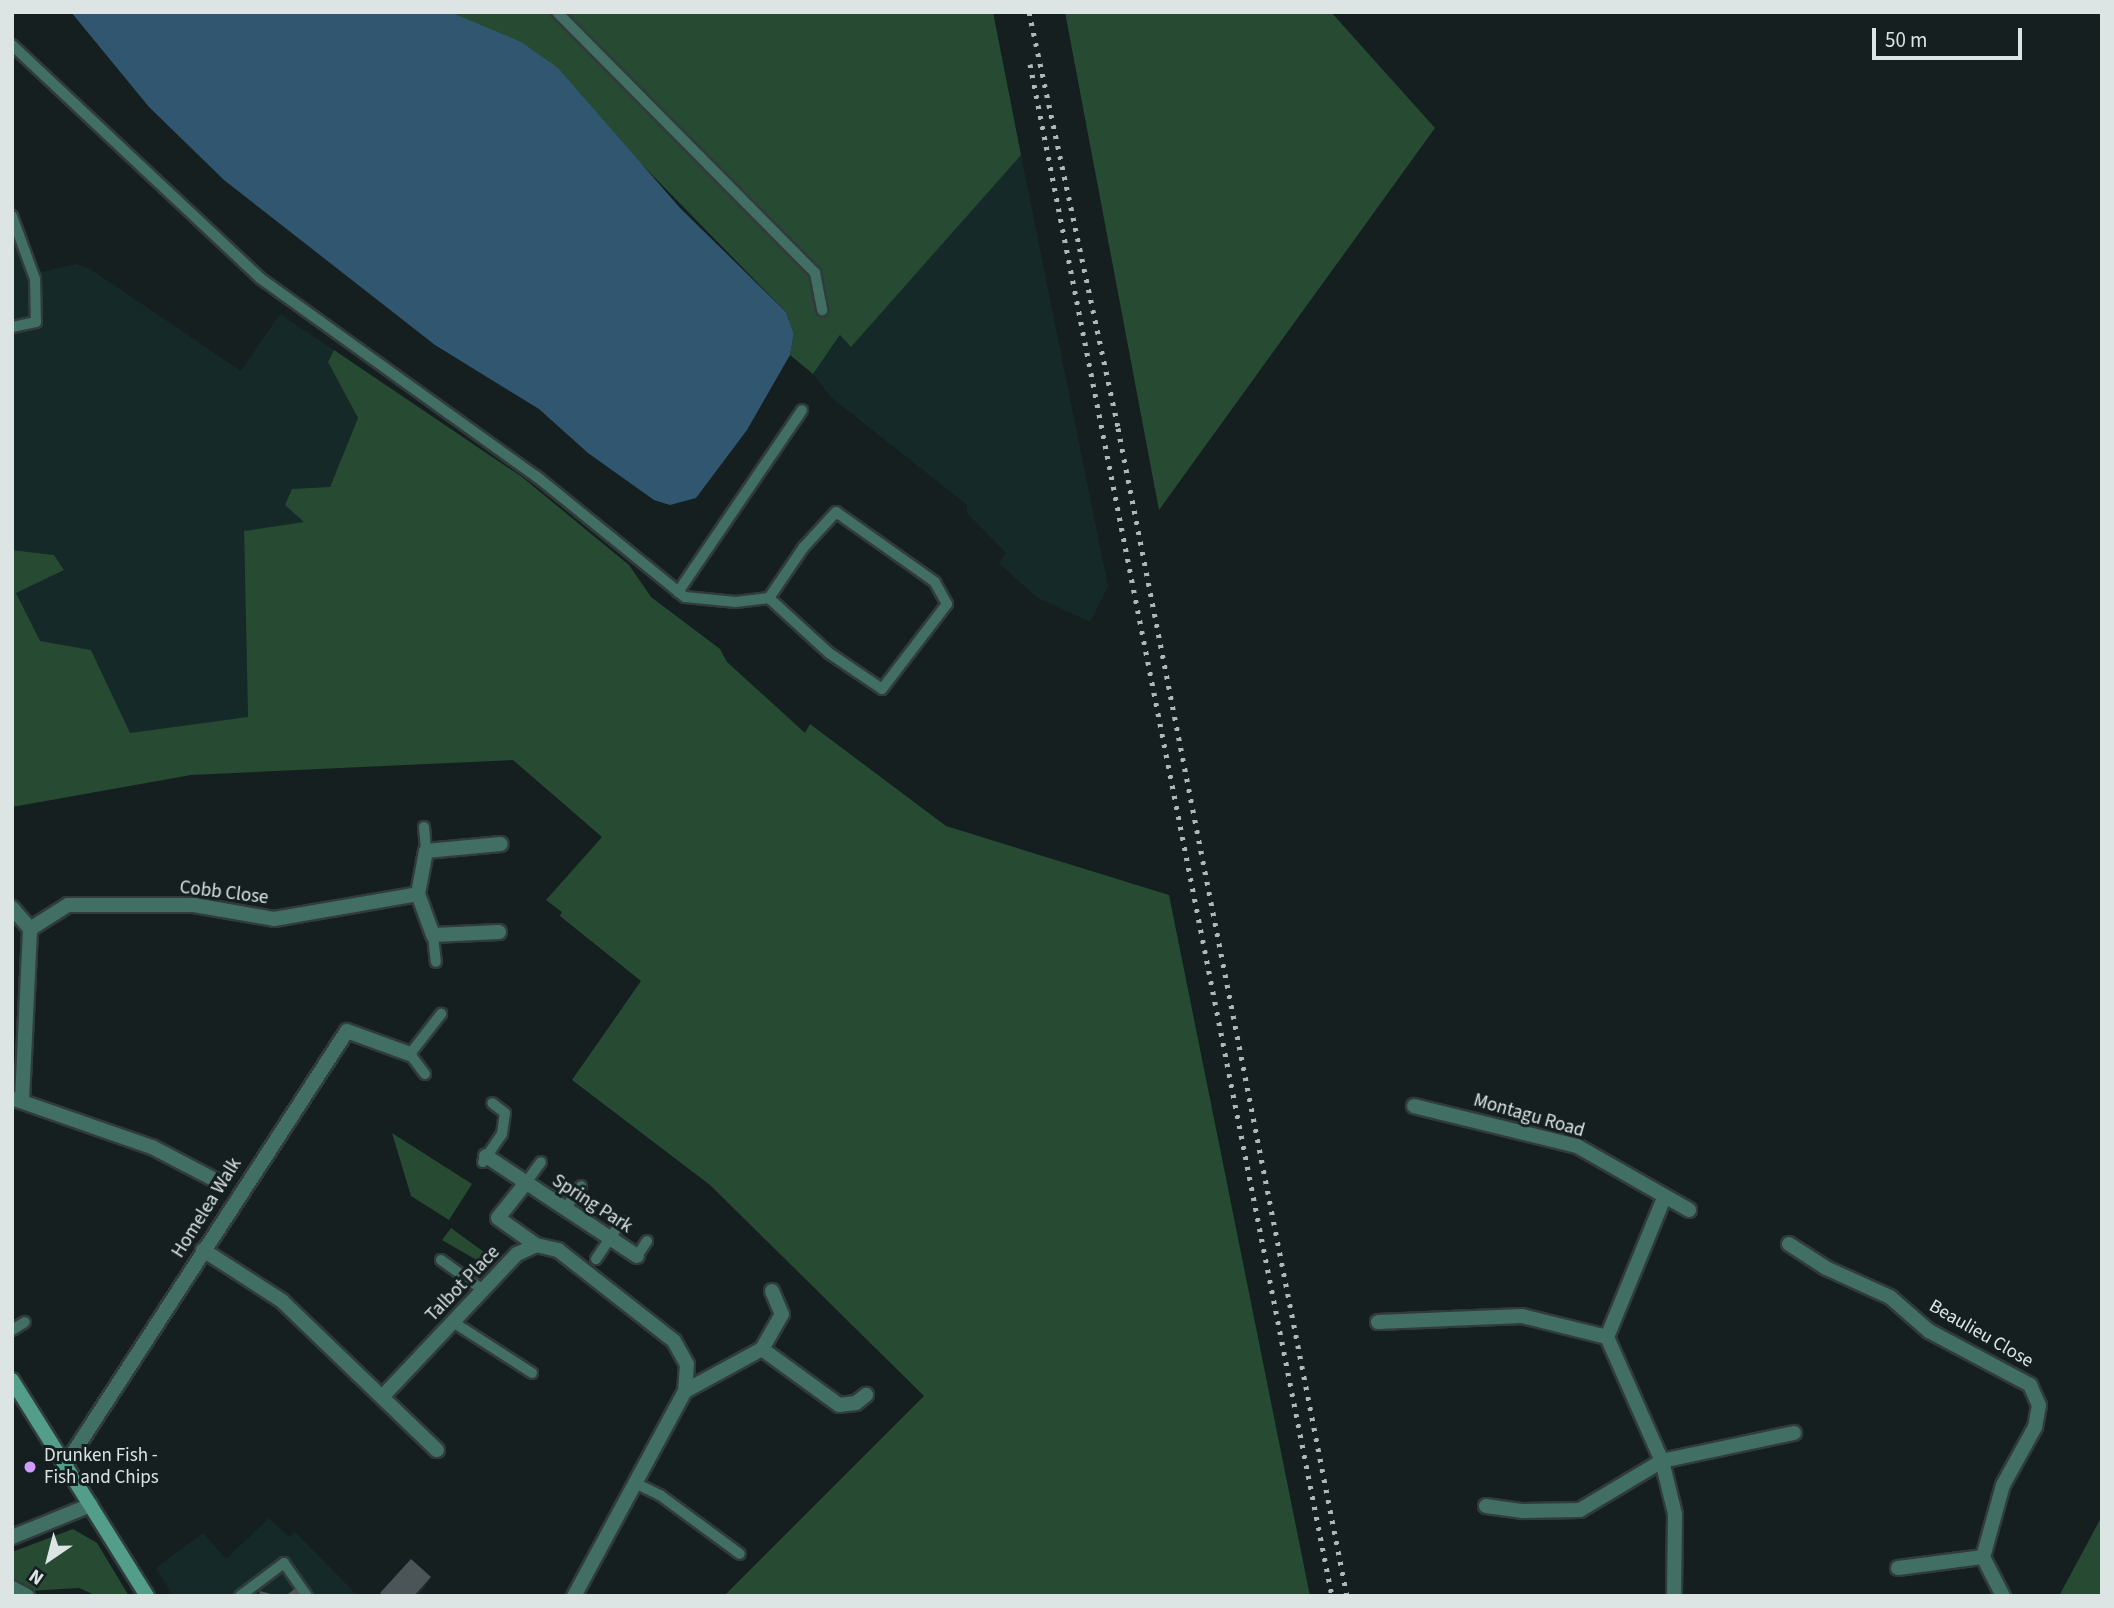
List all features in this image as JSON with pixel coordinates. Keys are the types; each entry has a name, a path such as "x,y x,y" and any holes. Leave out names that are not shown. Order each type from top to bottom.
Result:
{"main road":[{"path":"12,1380 147,1596"}],"street":[{"path":"499,932 433,935 418,894 426,851 501,844"},
{"name":"Cobb Close","path":"30,929 68,905 194,905 274,919 418,894"},
{"path":"12,908 30,929 17,1099 152,1147 215,1180"},
{"name":"Homelea Walk","path":"66,1464 346,1031 410,1054"},
{"name":"Montagu Road","path":"1414,1106 1577,1146 1689,1210"},
{"name":"Spring Park","path":"484,1159 637,1256"},
{"name":"Spring Park","path":"525,1184 498,1218 536,1245"},
{"path":"1664,1198 1606,1337 1662,1461 1675,1514 1674,1596"},
{"name":"Beaulieu Close","path":"1789,1244 1826,1268 1890,1297 1929,1331 2030,1385 2039,1405 2035,1427 2003,1485 1983,1557"},
{"path":"536,1245 558,1250 618,1293 674,1341 687,1364 685,1391 574,1596"},
{"name":"Talbot Place","path":"384,1395 517,1254 536,1245"},
{"path":"203,1250 282,1301 384,1395 437,1450"},
{"path":"685,1391 762,1349 782,1314 772,1291"},
{"path":"1378,1322 1522,1316 1606,1337"},
{"path":"762,1349 839,1405 856,1403 866,1395"},
{"path":"1486,1506 1523,1511 1580,1510 1662,1461 1794,1433"},
{"path":"12,1537 91,1505"},
{"path":"1898,1568 1983,1557 2003,1596"},
{"path":"12,1588 27,1596"}],"lane":[{"path":"557,12 815,273 822,310"},
{"path":"12,45 260,278 536,476 685,597 736,602 769,598 803,548 836,512 935,582 947,604 882,689 829,653 769,598"},
{"path":"12,216 34,279 36,322 12,327"},
{"path":"678,592 802,410"},
{"path":"424,827 426,851"},
{"path":"433,935 436,962"},
{"path":"425,1073 410,1054 441,1014"},
{"path":"484,1159 502,1133 505,1113 492,1103"},
{"path":"525,1184 541,1162"},
{"path":"565,1209 581,1186"},
{"path":"596,1259 621,1222"},
{"path":"637,1256 647,1241"},
{"path":"441,1260 483,1290"},
{"path":"12,1330 25,1322"},
{"path":"453,1322 532,1373"},
{"path":"635,1483 660,1495 740,1554"},
{"path":"240,1596 284,1563 307,1596"}],"shaded area":[{"path":"1021,155 1108,587 1090,622 1036,597 999,563 1006,553 967,513 967,505 832,398 813,374 841,335 851,346"},
{"path":"12,199 41,272 76,264 90,269 241,371 280,314 334,350 328,362 358,418 330,487 305,522 244,531 248,718 130,733 91,650 39,641 16,592 64,569 54,555 12,550"},
{"path":"269,1518 289,1537 295,1532 358,1596 173,1596 156,1568 203,1533 226,1559"}],"green space":[{"path":"450,12 993,12 1021,155 851,347 840,335 813,374 790,355 794,334 786,312 620,142"},
{"path":"1065,12 1331,12 1435,128 1159,510"},
{"path":"334,350 522,477 629,565 651,597 720,649 727,662 805,733 810,724 946,826 1169,895 1310,1596 724,1596 924,1396 710,1185 572,1080 641,981 560,916 562,912 546,900 602,837 513,760 191,775 12,807 12,550 54,555 64,570 16,593 40,641 91,650 130,733 248,717 244,531 304,522 285,505 292,489 330,487 358,418 328,362"},
{"path":"392,1133 472,1184 449,1220 411,1196"},
{"path":"451,1228 488,1255 488,1262 480,1262 442,1240"},
{"path":"2102,1516 2102,1596 2059,1596"},
{"path":"73,1529 97,1543 129,1596 97,1596 79,1588 28,1591 12,1579 12,1552"}],"water":[{"path":"71,12 450,12 521,42 558,68 680,208 786,312 794,334 790,355 747,430 696,498 670,505 654,500 588,453 539,409 435,345 224,180 149,107"}],"building":[{"path":"411,1559 431,1577 414,1596 383,1596 380,1593"},
{"path":"296,1588 301,1596 285,1596"},
{"path":"260,1591 278,1596 259,1596"}],"railway":[{"path":"1029,12 1118,428 1347,1596"},
{"path":"1030,64 1332,1596"}],"place":[{"name":"Drunken Fish - Fish and Chips","path":"30,1467"}]}
